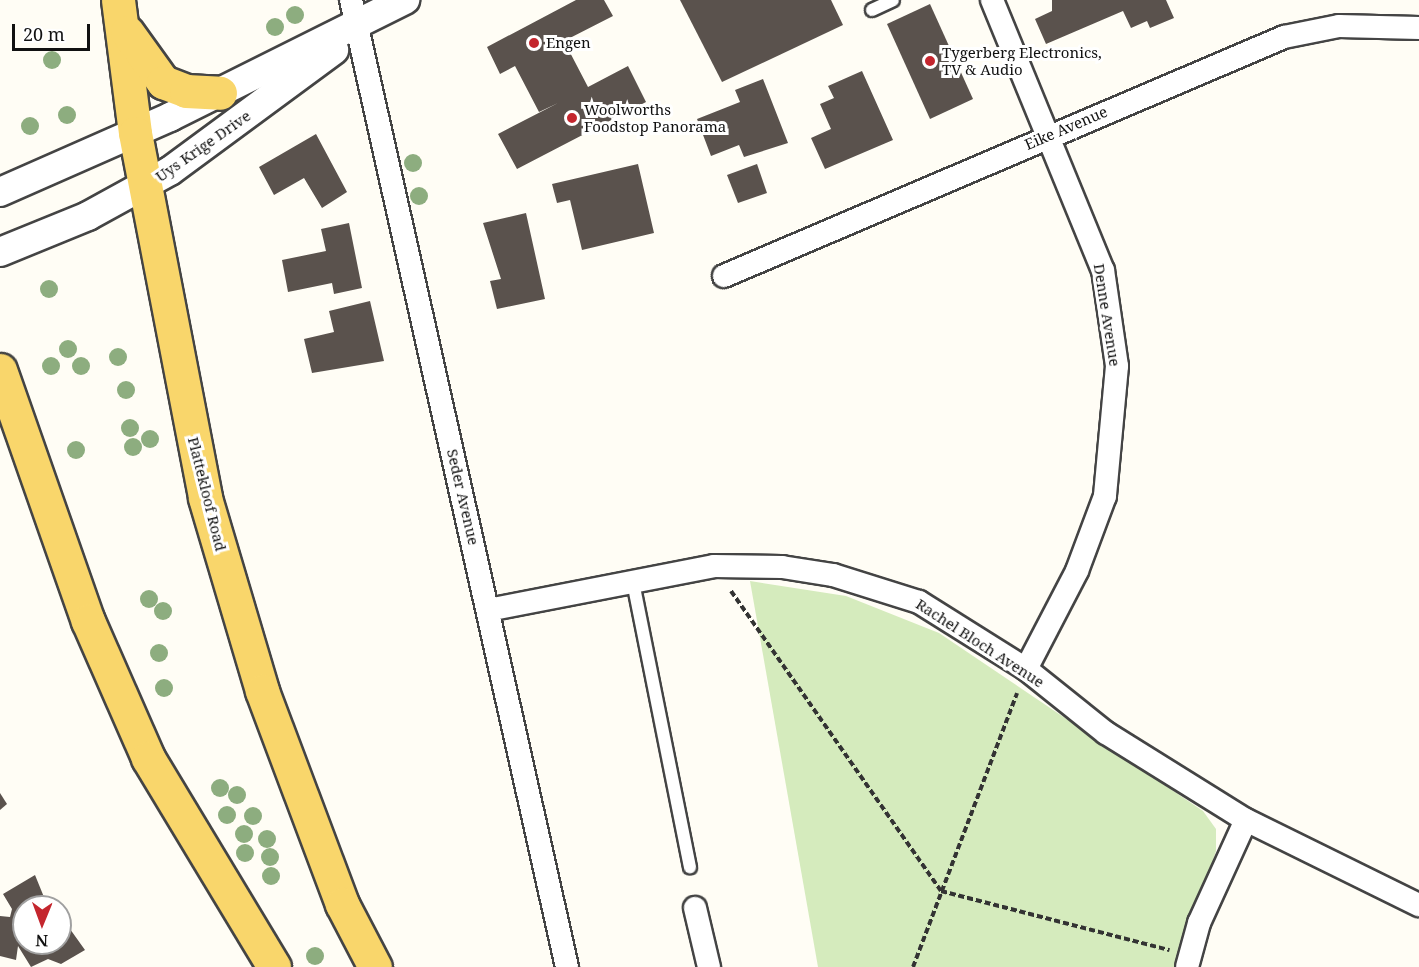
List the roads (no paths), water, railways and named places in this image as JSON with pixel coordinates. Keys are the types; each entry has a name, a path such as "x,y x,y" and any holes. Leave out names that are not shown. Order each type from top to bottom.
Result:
{"main road":[{"path":"120,10 163,82 186,91 220,93"},
{"name":"Plattekloof Road","path":"120,10 135,134 208,509 262,691 342,904 375,967"},
{"path":"0,370 88,621 148,758 274,967"}],"street":[{"name":"Seder Avenue","path":"351,0 567,967"},
{"name":"Uys Krige Drive","path":"0,192 135,134 357,28 405,0"},
{"name":"Denne Avenue","path":"992,0 1051,134 1103,270 1117,366 1114,431 1105,496 1077,571 1026,669"},
{"name":"Eike Avenue","path":"724,276 1051,134 1284,37 1339,26 1419,28"},
{"name":"Uys Krige Drive","path":"0,252 146,186 299,79 357,28"},
{"name":"Rachel Bloch Avenue","path":"488,610 714,566 782,567 833,575 919,602 1026,669 1106,733 1246,820 1419,905"},
{"path":"1188,961 1246,820"},
{"path":"695,908 709,967"}],"lane":[{"path":"872,10 893,0"},
{"path":"633,582 690,867"}],"place":[{"name":"Engen","path":"534,43"},
{"name":"Tygerberg Electronics, TV & Audio","path":"930,61"},
{"name":"Woolworths Foodstop Panorama","path":"572,118"}]}
